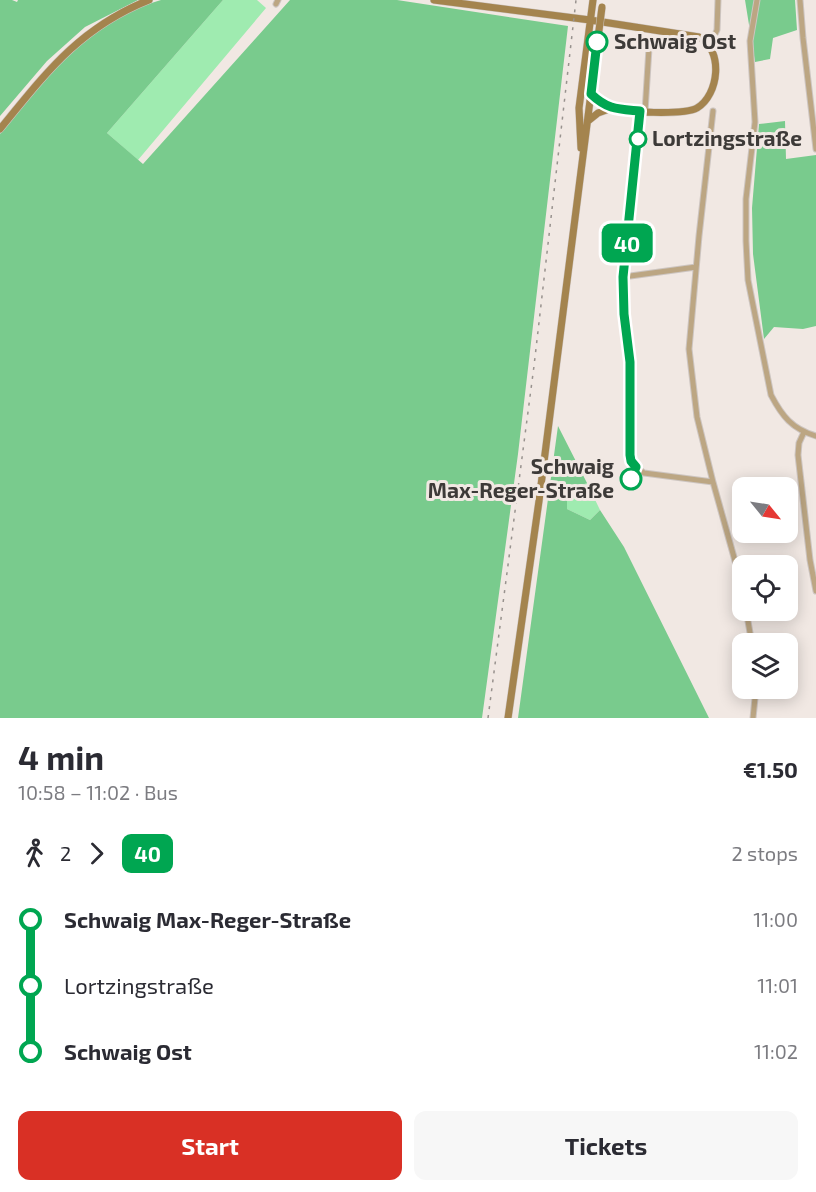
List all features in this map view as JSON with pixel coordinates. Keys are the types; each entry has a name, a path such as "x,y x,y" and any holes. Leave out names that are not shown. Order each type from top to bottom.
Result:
{"main road":[{"path":"0,129 45,74 69,49 98,26 149,0"},
{"path":"434,0 699,37 710,44 716,61 713,86 706,99 694,109 643,112 612,108 600,103 591,94"},
{"path":"582,162 579,108 593,0"},
{"path":"508,718 539,501 603,4"},
{"path":"588,122 598,113 612,108"}],"street":[{"path":"710,44 717,30 718,0"},
{"path":"757,0 750,41 755,122 746,199 748,280 771,395 789,422 804,432 816,436"},
{"path":"800,0 816,149"},
{"path":"649,48 623,277 624,314 630,362 631,461 644,473 713,482"},
{"path":"713,111 689,349 697,417 733,555"},
{"path":"623,277 696,267"},
{"path":"804,432 799,443 798,455 810,560 816,591"},
{"path":"753,718 755,699"}],"green space":[{"path":"0,0 17,2 18,0 138,0 85,27 47,61 0,116"},
{"path":"161,0 223,0 107,133 143,164 290,0 397,0 568,26 518,454 482,718 0,718 0,134 44,80 95,33 138,8"},
{"path":"223,0 257,0 266,8 138,160 107,133"},
{"path":"745,0 795,0 797,30 773,38 770,59 755,62"},
{"path":"785,121 786,159 816,155 816,326 803,329 774,327 764,339 753,254 752,208 759,124"},
{"path":"558,426 587,483 567,491 567,509 590,520 600,510 624,547 709,718 518,718"},
{"path":"587,483 600,510 590,520 567,509 567,491"}],"railway":[{"path":"488,718 534,366 576,0"}],"bus line":[{"name":"40","path":"597,42 591,94 600,103 612,108 640,111 623,277 624,314 630,362 630,455 636,467 631,479"}],"place":[{"name":"Schwaig Ost","path":"597,42"},
{"name":"Lortzingstraße","path":"638,139"},
{"name":"Schwaig Max-Reger-Straße","path":"631,479"}]}
